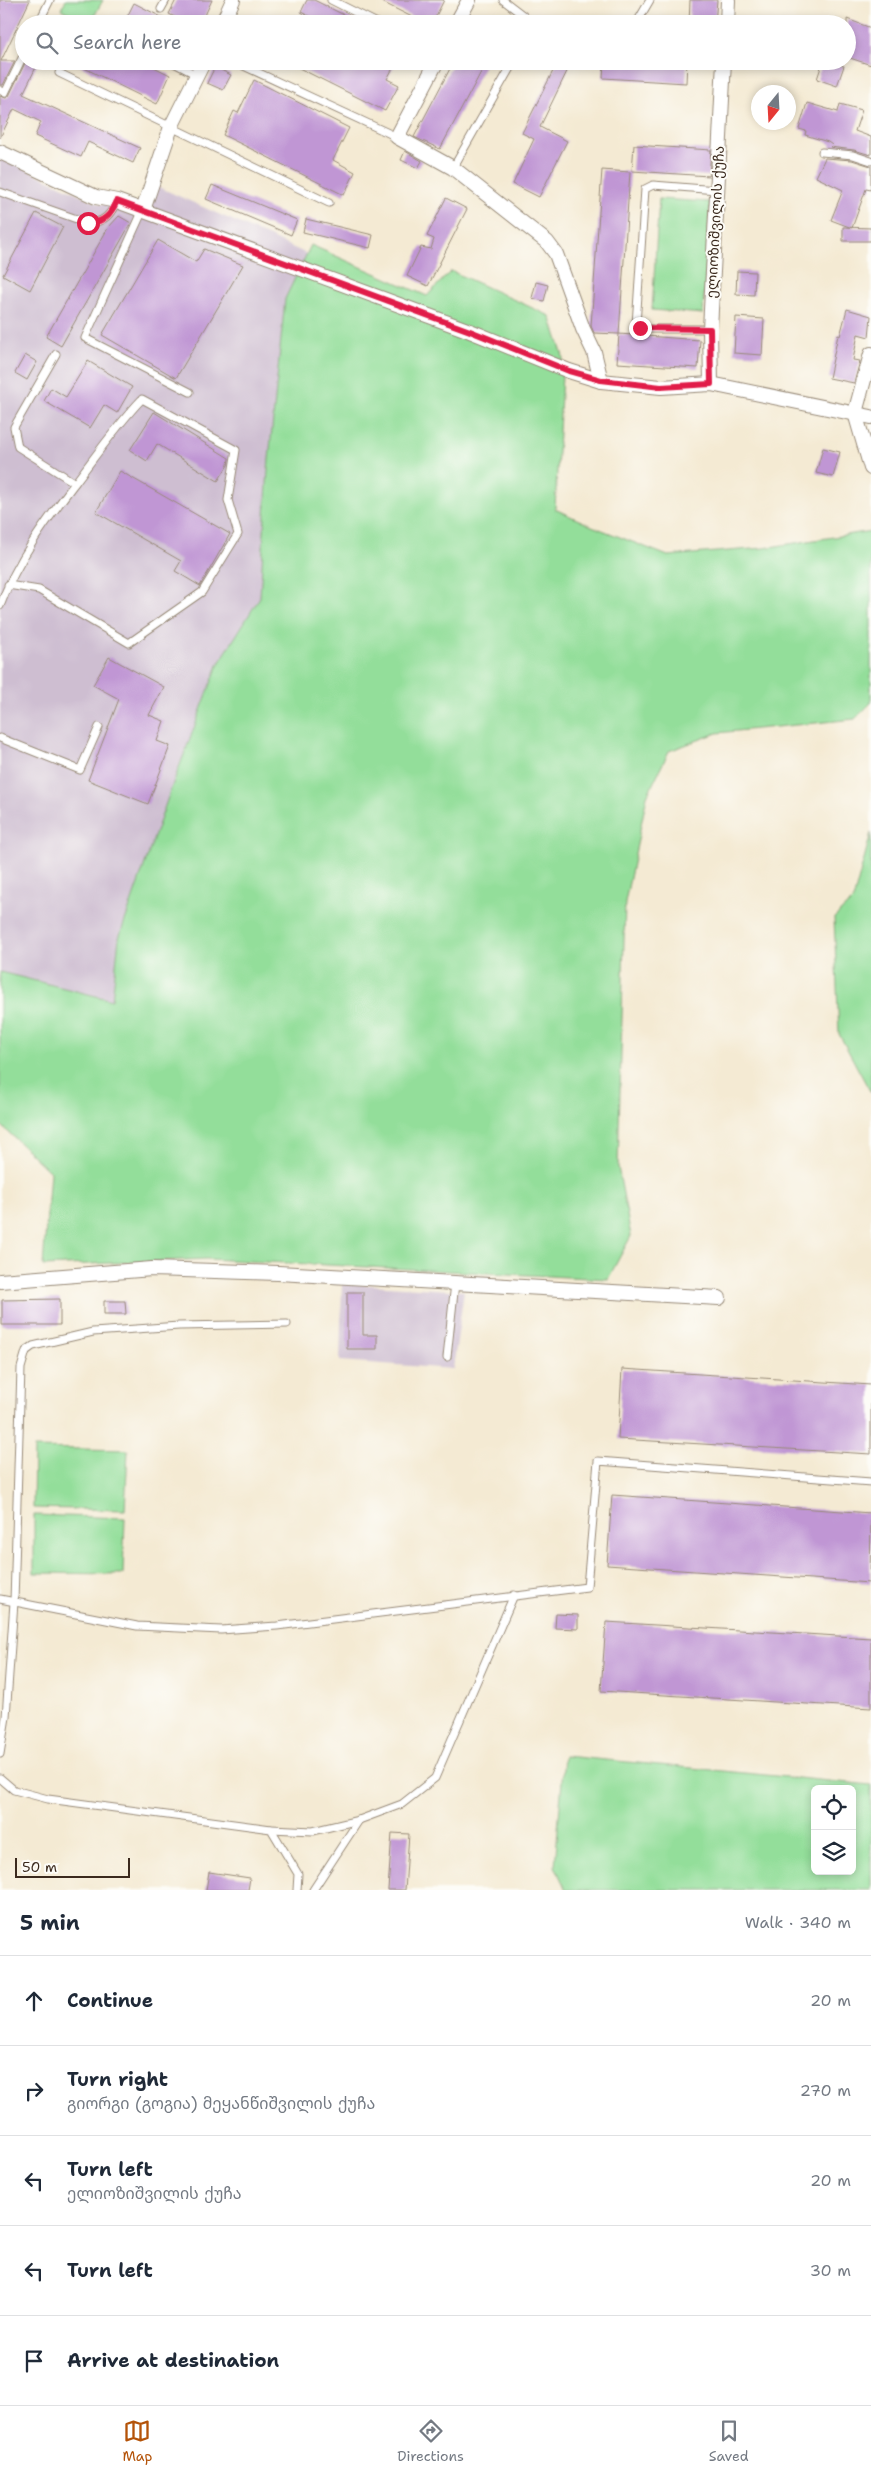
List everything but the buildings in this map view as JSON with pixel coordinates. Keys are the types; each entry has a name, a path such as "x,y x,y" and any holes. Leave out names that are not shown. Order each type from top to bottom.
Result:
{"street":[{"path":"226,15 234,0"},
{"path":"461,15 469,0"},
{"path":"727,15 728,0"},
{"path":"143,210 171,127 200,70"},
{"path":"432,70 397,137 453,168 548,242 556,254 583,329 594,352 601,380"},
{"name":"ელიოზიშვილის ქუჩა","path":"711,384 710,329 724,70"},
{"path":"0,152 96,197 117,201 143,210 461,327 569,371 601,380 661,387 711,384 871,417"},
{"path":"871,354 855,413 871,468"},
{"path":"0,1281 152,1269 278,1273 719,1298"}],"lane":[{"path":"42,15 50,0"},
{"path":"161,9 166,0"},
{"path":"331,0 361,15"},
{"path":"504,0 523,15"},
{"path":"641,15 650,0"},
{"path":"0,90 5,93 16,70"},
{"path":"187,70 197,75"},
{"path":"252,70 397,137"},
{"path":"453,168 509,70"},
{"path":"59,73 329,204"},
{"path":"822,152 853,155 871,162"},
{"path":"710,329 647,329 636,325 645,189 653,185 717,190"},
{"path":"0,192 88,223 98,223 111,214 117,201"},
{"path":"143,210 85,338 190,392"},
{"path":"56,354 14,426 18,447 75,483"},
{"path":"0,606 8,585 40,530 120,422 142,400 236,450 228,500 238,534 202,592 129,643 39,590 8,585"},
{"path":"0,738 80,770 99,727"},
{"path":"447,1357 455,1283"},
{"path":"0,1754 6,1717 14,1602 21,1368 26,1351 32,1346 93,1332 179,1326 287,1324"},
{"path":"0,1599 137,1626 221,1630 277,1626 587,1587 598,1460 871,1482"},
{"path":"0,1778 14,1790 48,1799 271,1828 313,1831 359,1820 402,1804 435,1778 514,1595"},
{"path":"313,1890 359,1820"},
{"path":"271,1828 298,1874 297,1890"}],"shaded area":[{"path":"0,157 100,204 145,205 154,185 307,254 285,299 268,469 260,597 218,665 172,786 119,938 112,1000 0,972"},
{"path":"342,1283 464,1291 453,1369 340,1361"}],"green space":[{"path":"66,0 103,0 95,15 73,15 61,9"},
{"path":"659,199 710,202 703,314 652,310"},
{"path":"311,245 427,296 451,271 550,316 563,356 555,509 668,556 764,548 871,531 871,703 855,719 717,733 669,751 647,796 625,902 618,1167 631,1236 608,1279 207,1259 43,1266 50,1172 0,1124 0,972 112,1000 119,938 172,786 218,665 260,597 268,469 285,299"},
{"path":"871,833 871,1093 839,1034 834,918 853,900"},
{"path":"34,1448 128,1450 125,1510 33,1508"},
{"path":"34,1515 125,1518 123,1574 34,1573"},
{"path":"564,1756 871,1785 871,1890 566,1890 555,1866"}],"route":[{"path":"88,223 98,223 111,214 117,201 470,331 569,371 601,380 661,387 711,384 710,329 640,328"}]}
